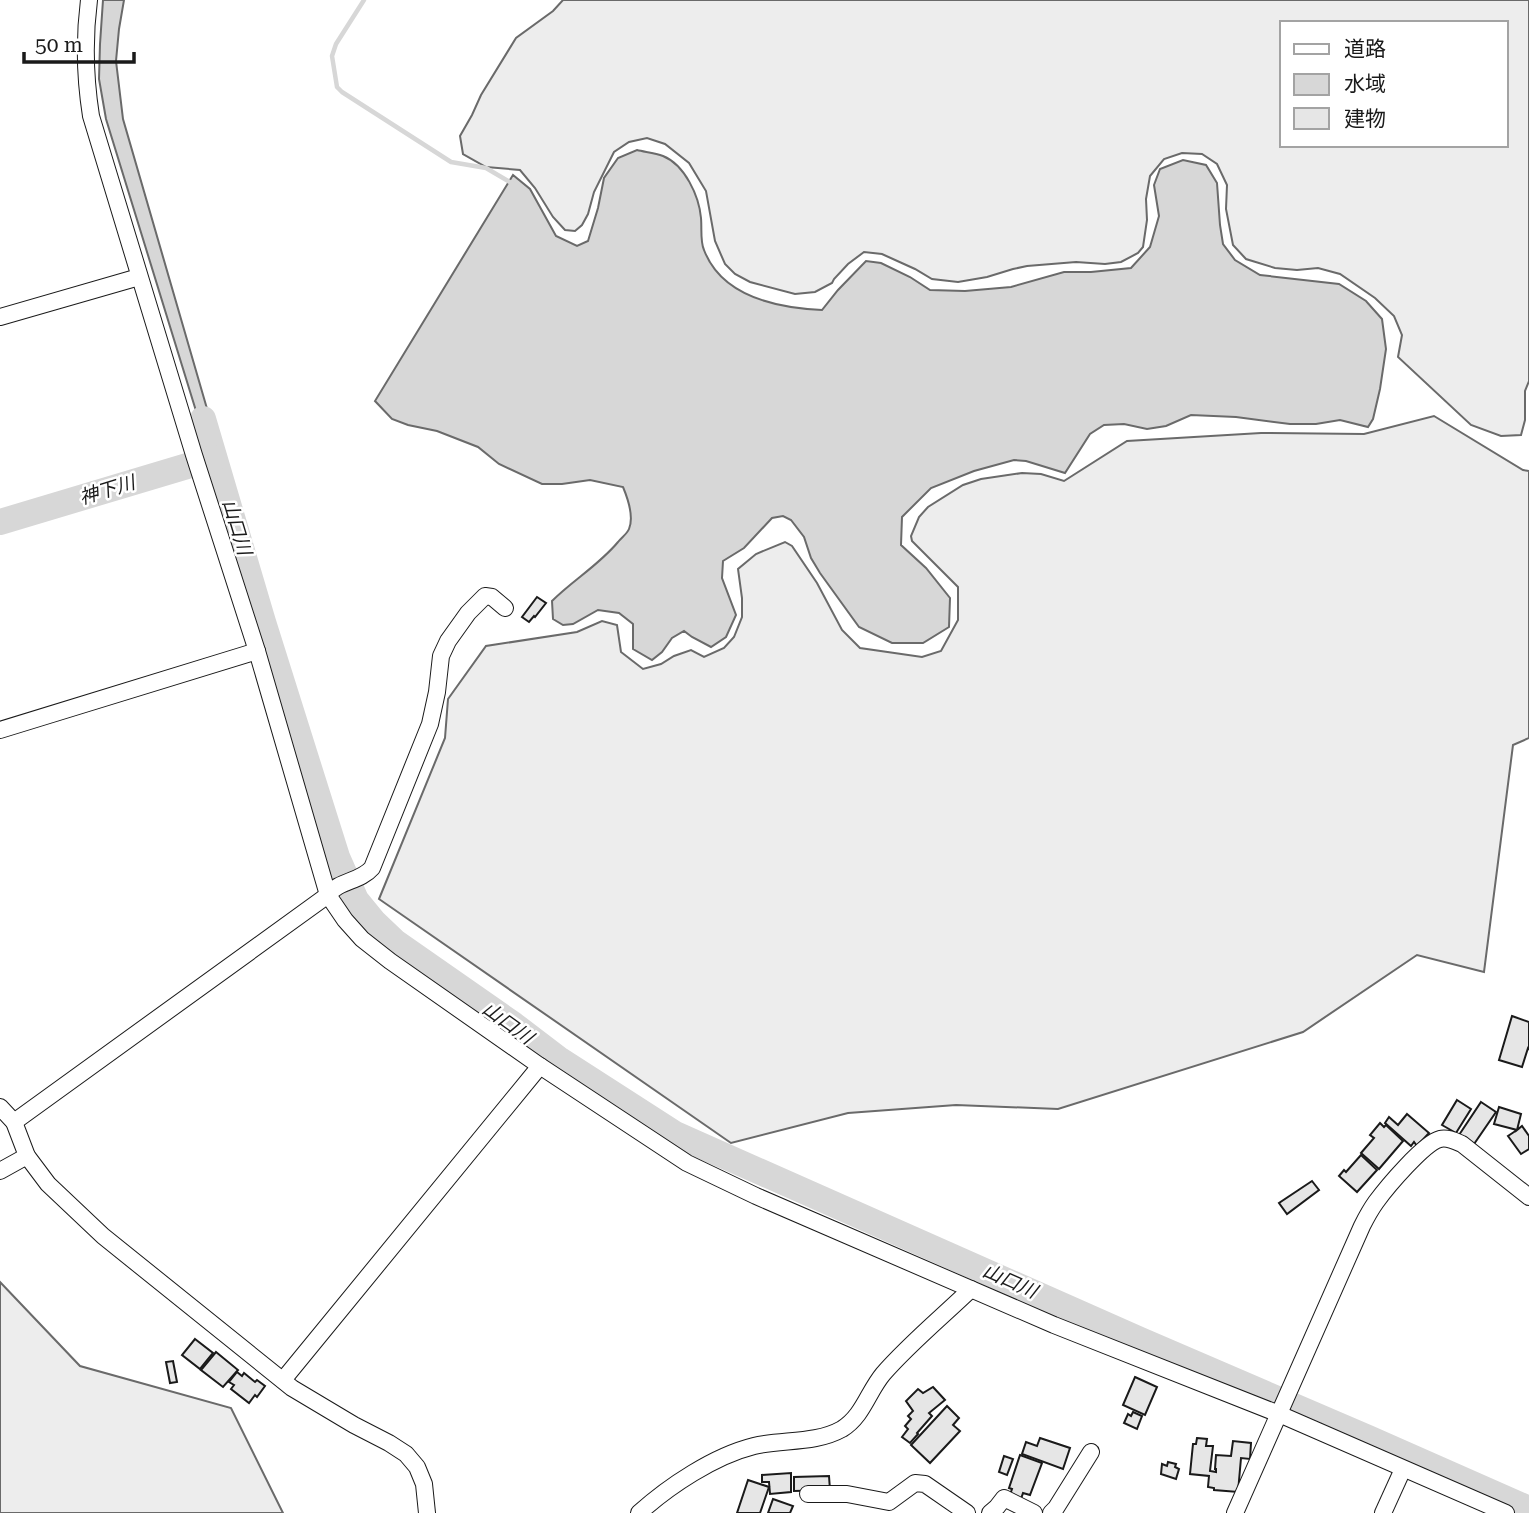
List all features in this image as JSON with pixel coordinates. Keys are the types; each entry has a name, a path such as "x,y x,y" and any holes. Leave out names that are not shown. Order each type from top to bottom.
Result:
{"street":[{"path":"89,0 86,62 91,116 331,891 345,920 362,939 540,1066 687,1163 756,1196 1054,1325 1280,1412 1506,1513"},
{"path":"0,317 139,277"},
{"path":"14,1122 331,891 362,877 372,868 430,724 438,692 441,656 448,641 468,613 485,596 492,597 505,608"},
{"path":"0,730 257,651"},
{"path":"283,1380 540,1066"},
{"path":"0,1107 14,1122 27,1156 48,1184 103,1236 292,1388 406,1454 417,1467 424,1484 427,1513"},
{"path":"1235,1513 1362,1226 1374,1204 1427,1146 1441,1139 1455,1140 1529,1197"},
{"path":"0,1171 27,1156"},
{"path":"639,1513 683,1480 735,1453 754,1446 813,1439 842,1429 854,1420 884,1374 971,1289"},
{"path":"1051,1513 1091,1452"},
{"path":"1383,1513 1403,1469"},
{"path":"808,1494 847,1494 889,1502 915,1483 925,1484 967,1513"},
{"path":"990,1513 1004,1498 1034,1513"}],"shaded area":[{"path":"563,0 1529,0 1529,381 1525,391 1525,420 1521,435 1501,436 1471,425 1398,357 1402,335 1394,316 1375,298 1340,274 1318,268 1275,268 1246,259 1233,245 1226,209 1227,185 1217,164 1202,154 1182,153 1164,159 1150,176 1143,247 1138,253 1121,262 1027,266 958,282 932,279 882,254 864,252 848,264 832,283 815,292 795,294 750,282 735,274 725,264 715,241 706,191 689,163 665,144 647,138 629,142 614,152 594,192 582,225 575,231 565,230 520,170 486,167 463,154 460,136 481,95 516,38 553,11"},
{"path":"1434,416 1523,470 1529,471 1529,738 1513,745 1484,972 1417,955 1303,1032 1058,1109 956,1105 848,1113 731,1143 379,899 445,738 448,699 486,646 577,632 602,621 617,625 621,652 643,669 691,650 704,657 724,648 734,637 742,617 738,569 756,554 785,542 792,546 817,583 842,630 860,648 922,657 941,651 958,620 958,587 912,541 911,536 919,517 928,507 963,485 981,479 1022,473 1041,474 1064,481 1127,441 1261,433 1364,434"},
{"path":"0,1282 80,1366 231,1408 283,1513 0,1513"}],"water":[{"path":"103,0 124,0 116,61 123,119 219,450 209,453 106,119 99,79"},
{"path":"637,150 671,160 690,182 700,209 704,250 712,266 724,279 753,297 770,303 822,310 866,261 881,263 930,290 965,291 1011,287 1064,272 1131,268 1150,247 1159,216 1154,185 1160,169 1183,160 1206,165 1217,183 1223,244 1235,260 1260,275 1339,284 1366,301 1382,319 1386,349 1373,419 1368,427 1340,420 1290,424 1191,415 1166,426 1147,429 1124,424 1104,425 1090,434 1065,473 1014,460 974,471 931,488 902,517 901,545 926,568 950,598 949,627 923,643 892,643 859,627 820,573 811,558 804,537 791,520 783,516 772,518 744,548 723,561 722,578 736,615 726,637 711,647 684,631 672,638 652,660 633,649 633,624 619,613 598,610 573,624 563,625 553,619 552,601 603,558 628,531 631,514 623,487 590,480 542,484 499,464 478,447 437,431 392,419 375,401 513,175 530,189 556,236 577,246 588,241 604,178 618,158"}],"building":[{"path":"537,597 546,603 529,622 522,617"},
{"path":"1512,1016 1529,1022 1529,1049 1522,1067 1499,1060"},
{"path":"1457,1100 1471,1109 1456,1133 1442,1125"},
{"path":"1481,1102 1496,1112 1472,1147 1459,1135"},
{"path":"1499,1107 1521,1114 1517,1130 1494,1124"},
{"path":"1407,1114 1429,1133 1417,1146 1414,1142 1411,1146 1385,1123 1389,1117 1398,1125"},
{"path":"1380,1123 1384,1127 1386,1125 1403,1141 1379,1169 1361,1153 1374,1138 1370,1135"},
{"path":"1522,1126 1529,1136 1529,1149 1521,1154 1508,1136"},
{"path":"1361,1155 1377,1170 1357,1192 1339,1176"},
{"path":"1312,1181 1319,1190 1287,1214 1279,1203"},
{"path":"195,1339 213,1353 200,1369 182,1355"},
{"path":"216,1352 238,1370 223,1387 201,1370"},
{"path":"173,1361 177,1382 170,1383 166,1362"},
{"path":"237,1372 242,1376 244,1373 265,1386 249,1403 231,1389 234,1385 229,1382"},
{"path":"1135,1377 1157,1387 1145,1415 1123,1405"},
{"path":"933,1387 945,1400 929,1413 932,1416 910,1443 902,1437 908,1429 905,1426 911,1419 908,1416 913,1411 906,1401 918,1389 923,1393"},
{"path":"947,1406 959,1418 953,1425 960,1431 930,1463 911,1445"},
{"path":"1133,1412 1142,1416 1137,1429 1124,1423 1128,1414 1131,1416"},
{"path":"1040,1438 1070,1448 1063,1469 1022,1454 1026,1442 1037,1446"},
{"path":"1197,1438 1207,1439 1206,1446 1213,1446 1210,1471 1216,1472 1216,1455 1231,1456 1233,1441 1251,1443 1250,1459 1241,1458 1238,1492 1214,1490 1208,1487 1209,1476 1190,1474 1193,1444 1196,1444"},
{"path":"1020,1455 1042,1463 1030,1495 1023,1493 1021,1499 1010,1495 1012,1489 1009,1488"},
{"path":"1004,1456 1013,1459 1007,1475 999,1472"},
{"path":"1168,1462 1176,1464 1175,1467 1179,1469 1176,1479 1161,1474 1162,1464 1167,1466"},
{"path":"791,1473 791,1492 770,1494 769,1482 762,1482 762,1475"},
{"path":"829,1476 830,1490 794,1491 794,1477"},
{"path":"748,1480 769,1487 760,1513 737,1513"},
{"path":"773,1499 793,1506 790,1513 768,1513"}],"waterway":[{"path":"364,0 336,44 332,56 337,87 451,162 486,168 513,184"},
{"name":"山口川","path":"203,419 337,857 356,900 395,942 560,1060 675,1134 1529,1509"},
{"name":"神下川","path":"0,522 214,458"}]}
